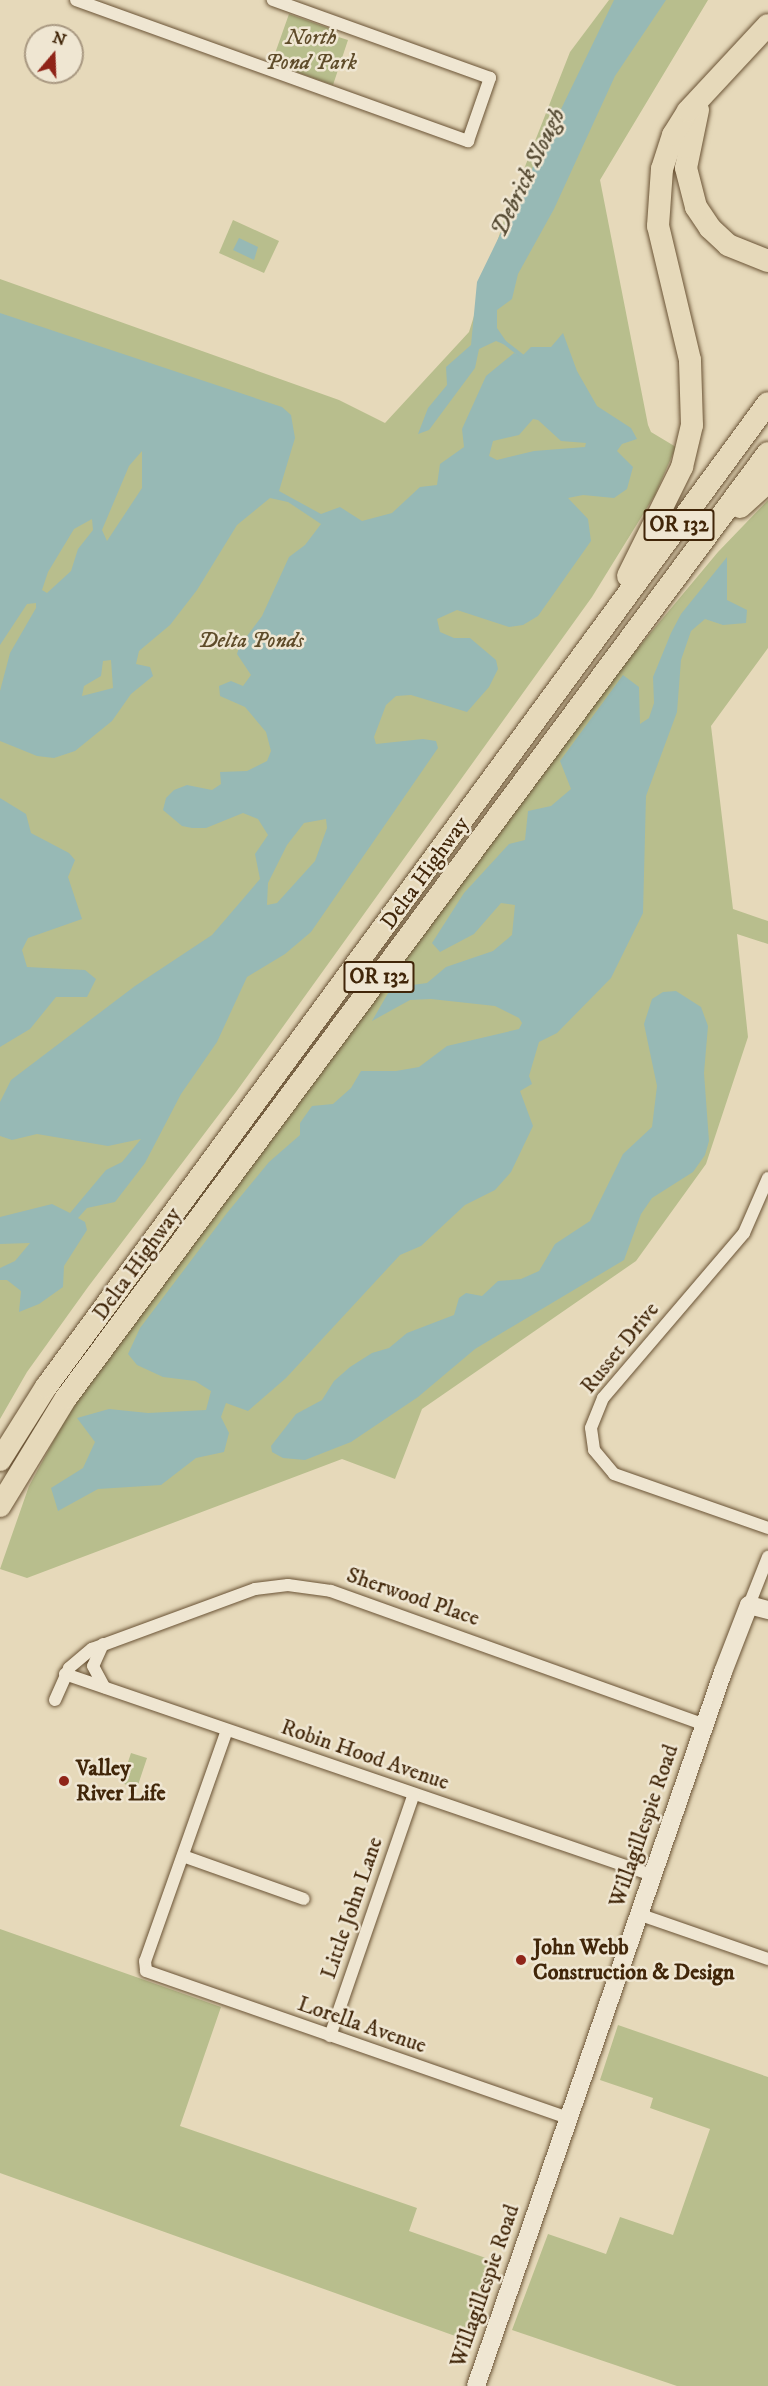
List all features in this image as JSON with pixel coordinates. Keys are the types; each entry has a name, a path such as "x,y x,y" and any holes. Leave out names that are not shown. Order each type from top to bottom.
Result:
{"highway":[{"path":"591,646 661,513 688,444 694,403 690,360 662,245 657,199 673,135 694,102 768,26"},
{"path":"712,83 696,114 688,143 686,168 690,193 703,220 719,237 750,257 768,261"},
{"name":"Delta Highway","path":"0,1460 53,1378 768,404"},
{"name":"Delta Highway","path":"0,1506 66,1398 768,453"},
{"path":"708,536 768,482"}],"main road":[{"path":"749,1605 768,1610"},
{"name":"Willagillespie Road","path":"476,2386 638,1914 749,1605"}],"street":[{"path":"76,0 468,141 490,78 273,0"},
{"name":"Russet Drive","path":"768,1178 751,1223 603,1398 592,1421 591,1435 598,1457 614,1474 768,1528"},
{"name":"Willagillespie Road","path":"749,1605 768,1557"},
{"name":"Sherwood Place","path":"55,1700 65,1674 79,1657 104,1644 263,1586 308,1586 504,1651 705,1725"},
{"path":"104,1644 93,1666 105,1688"},
{"name":"Robin Hood Avenue","path":"65,1674 652,1875"},
{"path":"227,1730 183,1856 304,1899"},
{"name":"Little John Lane","path":"330,2036 414,1794"},
{"name":"Lorella Avenue","path":"183,1856 144,1968 154,1976 568,2118"},
{"path":"638,1914 768,1959"}],"green space":[{"name":"Delta Ponds","path":"609,0 708,0 600,180 648,425 651,432 676,447 655,495 592,597 236,1092 88,1287 27,1372 0,1419 0,279 339,400 385,423 469,332 504,220 570,52"},
{"name":"North Pond Park","path":"289,14 334,30 332,35 348,40 333,85 288,69 289,65 273,59"},
{"path":"233,220 279,241 264,273 219,253"},
{"path":"768,500 768,648 711,726 733,909 768,921 768,944 737,934 748,1037 706,1164 636,1261 422,1409 395,1479 342,1459 27,1578 0,1569 29,1486 73,1405 622,667 718,552"},
{"path":"131,1753 147,1758 137,1788 121,1783"},
{"path":"0,1929 221,2007 180,2126 417,2208 409,2231 500,2263 472,2342 0,2173"},
{"path":"618,2025 768,2077 768,2386 677,2386 512,2330 548,2234 606,2254 620,2217 673,2235 710,2129 650,2108 653,2098 600,2080"}],"water":[{"path":"614,0 666,0 615,76 554,209 518,274 512,299 497,310 497,328 510,347 496,341 479,349 475,368 429,430 418,434 428,408 447,385 446,367 471,345 477,282"},
{"path":"239,238 258,247 254,260 233,250"},
{"path":"0,313 282,407 291,415 295,438 279,491 321,514 340,507 362,521 392,513 420,487 437,485 440,464 464,447 462,429 486,376 514,353 522,356 531,347 551,347 563,333 577,371 597,406 631,428 637,439 622,444 617,451 633,467 627,489 614,498 583,495 568,498 588,519 591,541 538,616 523,625 509,627 457,610 437,619 440,632 454,638 470,638 496,660 498,669 489,687 467,712 411,695 396,696 386,705 374,737 376,744 423,739 436,741 438,748 311,932 285,954 247,977 217,1042 181,1094 145,1163 115,1202 87,1208 78,1218 85,1222 87,1230 64,1266 63,1287 39,1304 19,1312 21,1291 7,1280 0,1280 0,1268 15,1261 30,1243 0,1244 0,1217 52,1204 70,1213 106,1170 122,1162 141,1139 108,1146 37,1134 12,1140 0,1136 0,1102 11,1080 135,986 212,935 260,879 255,854 268,835 258,819 243,813 206,828 192,828 182,826 163,810 166,798 174,790 187,785 212,790 221,784 220,772 247,771 267,761 271,751 266,732 245,707 220,696 219,686 231,681 243,686 251,675 237,654 239,647 262,616 289,557 305,545 321,524 288,502 270,498 237,525 197,590 170,625 139,651 136,664 150,667 153,676 131,694 112,721 75,751 54,758 37,756 0,741 0,691 10,653 36,608 36,603 27,604 0,645","holes":["533,419 538,420 561,441 586,443 585,447 534,451 497,460 489,456 493,441 519,435","142,451 142,488 107,541 102,530 129,466","92,519 93,530 78,549 71,571 47,593 42,590 48,572 74,529","111,660 113,688 82,696 84,686 101,676 103,661","326,819 327,828 315,861 277,903 267,905 268,883 287,845 304,823"]},
{"path":"727,557 727,600 747,610 746,623 723,625 705,619 691,631 681,660 677,712 646,796 643,913 611,978 557,1033 539,1042 529,1076 532,1084 520,1091 533,1126 511,1172 495,1190 465,1205 421,1246 400,1255 286,1378 248,1411 226,1403 221,1417 229,1433 224,1452 196,1458 161,1485 98,1489 58,1511 51,1488 83,1468 95,1442 77,1418 109,1409 148,1413 206,1410 211,1391 195,1381 163,1377 137,1365 128,1354 140,1328 227,1213 269,1162 300,1135 300,1123 312,1106 333,1104 351,1088 361,1071 396,1071 419,1067 447,1046 519,1029 522,1023 519,1018 495,1006 431,999 410,1000 372,1021 391,988 427,983 446,967 493,951 512,935 515,905 501,903 474,934 440,952 432,943 464,893 509,844 525,840 528,811 551,806 571,789 560,761 623,675 639,687 640,724 649,718 654,703 653,677 671,633 681,614"},
{"path":"0,798 26,814 31,833 69,853 75,860 68,877 82,919 28,938 22,950 27,967 85,970 96,979 87,997 56,997 30,1029 0,1047"},
{"path":"676,991 701,1007 708,1026 704,1073 709,1141 705,1155 693,1172 652,1198 641,1214 624,1260 475,1349 418,1397 351,1442 305,1460 283,1458 272,1452 271,1446 296,1414 322,1400 334,1381 350,1367 372,1353 389,1348 407,1333 454,1315 459,1298 466,1293 482,1296 498,1281 521,1279 539,1271 555,1244 590,1221 623,1154 652,1127 657,1086 644,1024 652,999 663,992"}],"waterway":[{"name":"Debrick Slough","path":"504,342 522,356"}],"place":[{"name":"Valley River Life","path":"64,1781"},
{"name":"John Webb Construction & Design","path":"521,1960"}]}
